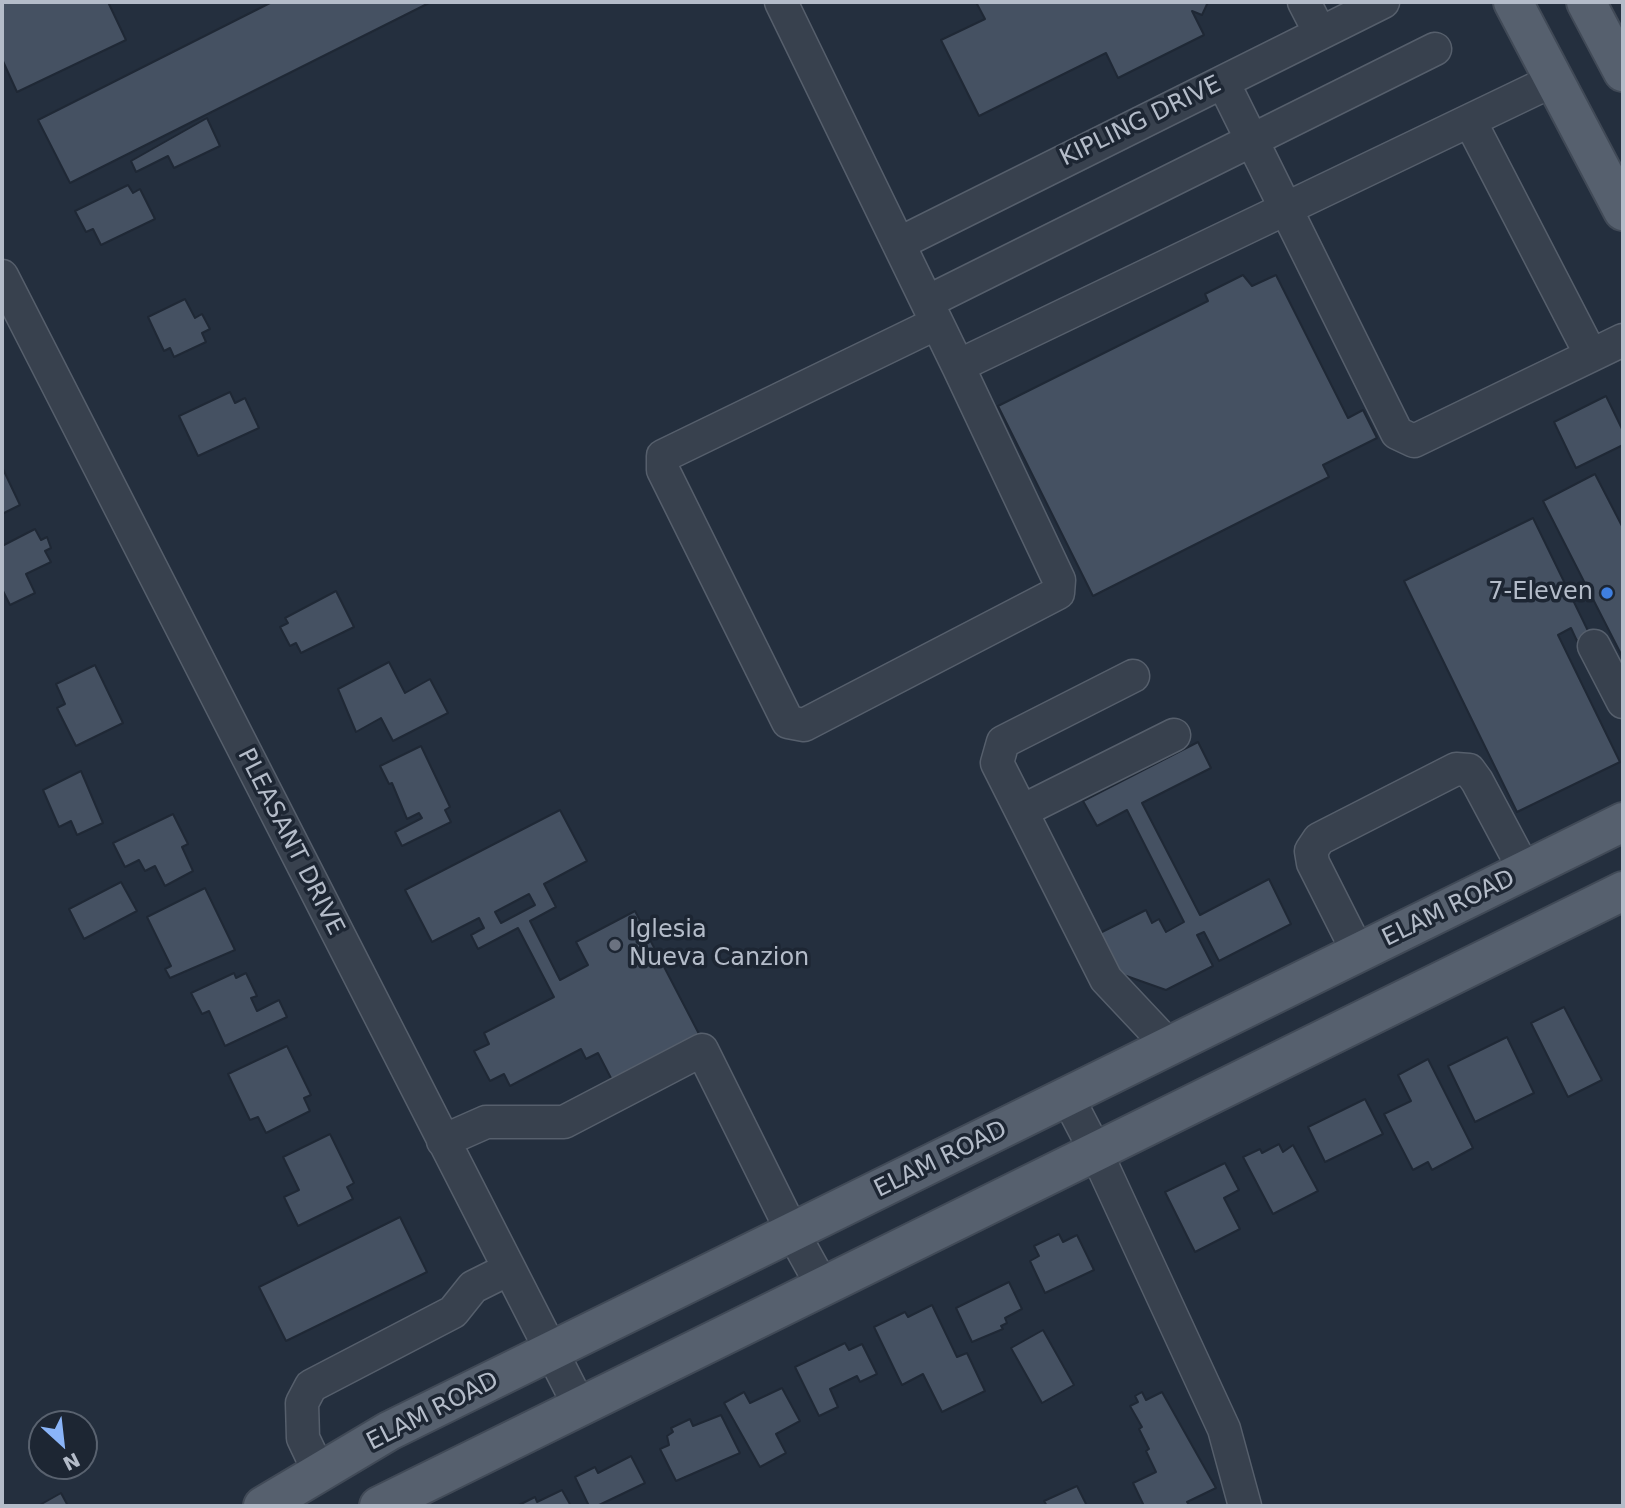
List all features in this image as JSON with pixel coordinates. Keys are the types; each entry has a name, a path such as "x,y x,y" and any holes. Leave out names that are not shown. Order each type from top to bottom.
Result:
{"main road":[{"path":"1513,2 1623,211"},
{"path":"1586,2 1623,72"},
{"name":"ELAM ROAD","path":"268,1505 389,1432 1623,822"},
{"path":"379,1506 1623,891"}],"street":[{"path":"782,2 900,243 913,277 932,312 1059,580 1058,593 804,725 788,722 663,470 663,456 932,312 1251,140 1435,49"},
{"path":"1304,2 1320,33"},
{"name":"KIPLING DRIVE","path":"900,243 1383,2"},
{"path":"958,366 1554,80"},
{"path":"1223,82 1397,433 1414,441 1623,340"},
{"path":"1470,121 1591,355"},
{"name":"PLEASANT DRIVE","path":"2,276 580,1407"},
{"path":"1594,646 1623,702"},
{"path":"1133,676 1003,742 997,763 1106,979 1170,1047"},
{"path":"1022,811 1174,735"},
{"path":"1359,954 1313,863 1311,851 1319,839 1456,769 1469,770 1525,871"},
{"path":"443,1141 486,1122 565,1122 702,1050 793,1233 823,1287"},
{"path":"1068,1098 1096,1152 1224,1429 1245,1506"},
{"path":"320,1474 303,1437 302,1403 311,1386 453,1312 473,1287 509,1269"}],"building":[{"path":"2,2 108,2 126,40 17,92 2,59"},
{"path":"272,2 431,2 70,183 38,120"},
{"path":"976,2 1208,2 1202,15 1192,11 1204,35 1118,78 1106,53 979,116 941,40 985,19"},
{"path":"207,118 220,146 174,168 168,156 136,172 131,161"},
{"path":"128,185 133,193 140,189 155,219 101,245 93,229 86,232 75,211"},
{"path":"1243,275 1252,286 1276,275 1348,418 1363,410 1377,438 1323,465 1329,477 1093,596 998,406 1208,301 1205,294"},
{"path":"185,299 195,318 202,314 210,329 202,333 206,342 174,357 170,348 164,351 148,317"},
{"path":"230,392 235,403 245,398 259,428 198,456 179,416"},
{"path":"1606,396 1623,431 1623,445 1576,468 1554,422"},
{"path":"2,467 20,505 2,514"},
{"name":"7-Eleven","path":"1595,474 1623,528 1623,658 1543,501"},
{"path":"1533,518 1590,635 1577,641 1571,628 1558,635 1620,762 1517,812 1404,581"},
{"path":"35,529 41,540 47,537 51,548 45,551 51,562 26,574 35,593 10,605 2,589 2,546"},
{"path":"336,591 354,627 301,653 296,643 290,646 280,627 288,623 285,618"},
{"path":"389,662 405,693 430,679 448,713 393,741 381,718 356,732 338,689"},
{"path":"95,665 123,723 76,746 57,708 65,704 56,684"},
{"path":"1198,742 1211,768 1142,803 1200,915 1269,879 1291,924 1219,961 1204,932 1197,935 1213,966 1166,990 1118,973 1098,934 1146,910 1152,923 1159,919 1166,932 1184,922 1127,810 1097,826 1083,801"},
{"path":"421,746 450,807 445,810 451,822 402,846 395,832 422,818 419,813 407,819 392,783 389,784 380,766"},
{"path":"81,771 103,823 77,835 71,821 59,827 43,790"},
{"name":"Iglesia Nueva Canzion","path":"560,810 587,861 544,884 556,907 530,921 560,980 588,965 576,942 635,911 699,1034 612,1080 598,1053 586,1059 581,1049 510,1086 504,1074 490,1081 474,1051 489,1044 484,1033 554,997 518,928 478,949 471,935 484,928 479,918 432,942 405,890","holes":["529,894 535,905 501,923 495,912"]},
{"path":"173,814 188,844 182,847 193,871 165,886 155,866 145,871 139,860 125,867 113,843"},
{"path":"121,882 137,911 84,939 69,909"},
{"path":"205,888 235,950 170,978 165,969 171,966 147,917"},
{"path":"234,973 236,978 246,973 257,996 251,998 257,1011 279,1000 287,1017 225,1046 209,1011 202,1014 191,993"},
{"path":"1564,1007 1602,1080 1568,1097 1531,1023"},
{"path":"1507,1037 1534,1093 1475,1122 1448,1066"},
{"path":"287,1046 311,1095 304,1098 310,1111 266,1133 258,1117 250,1120 228,1074"},
{"path":"1428,1059 1473,1148 1432,1170 1428,1162 1413,1170 1384,1114 1411,1101 1398,1075"},
{"path":"1365,1099 1383,1134 1325,1162 1308,1127"},
{"path":"330,1134 354,1183 347,1187 353,1199 298,1226 284,1197 299,1190 283,1157"},
{"path":"1279,1144 1283,1152 1293,1145 1318,1191 1273,1214 1243,1157 1260,1149 1262,1153"},
{"path":"1225,1163 1239,1190 1224,1198 1240,1229 1195,1252 1165,1192"},
{"path":"400,1217 427,1272 286,1341 259,1287"},
{"path":"1059,1234 1063,1242 1077,1235 1094,1270 1045,1293 1030,1261 1039,1256 1034,1246"},
{"path":"1009,1282 1022,1309 1005,1318 1007,1323 1001,1326 1003,1329 972,1342 956,1308"},
{"path":"932,1305 957,1357 967,1353 985,1391 942,1412 923,1374 902,1385 874,1327 905,1312 908,1317"},
{"path":"1043,1330 1074,1385 1042,1403 1011,1348"},
{"path":"845,1343 849,1350 862,1344 877,1374 860,1382 857,1376 830,1389 838,1407 819,1416 795,1367"},
{"path":"782,1388 800,1421 776,1434 786,1453 760,1467 724,1403 744,1392 750,1403"},
{"path":"1142,1392 1146,1400 1162,1392 1216,1488 1187,1502 1190,1506 1144,1506 1133,1483 1156,1472 1139,1429 1142,1427 1130,1406 1138,1402 1135,1396"},
{"path":"721,1415 740,1453 676,1481 660,1449 669,1445 667,1436 673,1432 671,1428 690,1419 693,1426"},
{"path":"631,1456 645,1483 597,1506 589,1506 575,1477 595,1467 598,1473"},
{"path":"1077,1486 1087,1506 1047,1506 1044,1501"},
{"path":"562,1490 571,1506 517,1506 535,1497 537,1502"},
{"path":"61,1493 68,1506 38,1506"}],"place":[{"name":"7-Eleven","path":"1607,593"},
{"name":"Iglesia Nueva Canzion","path":"615,945"}]}
